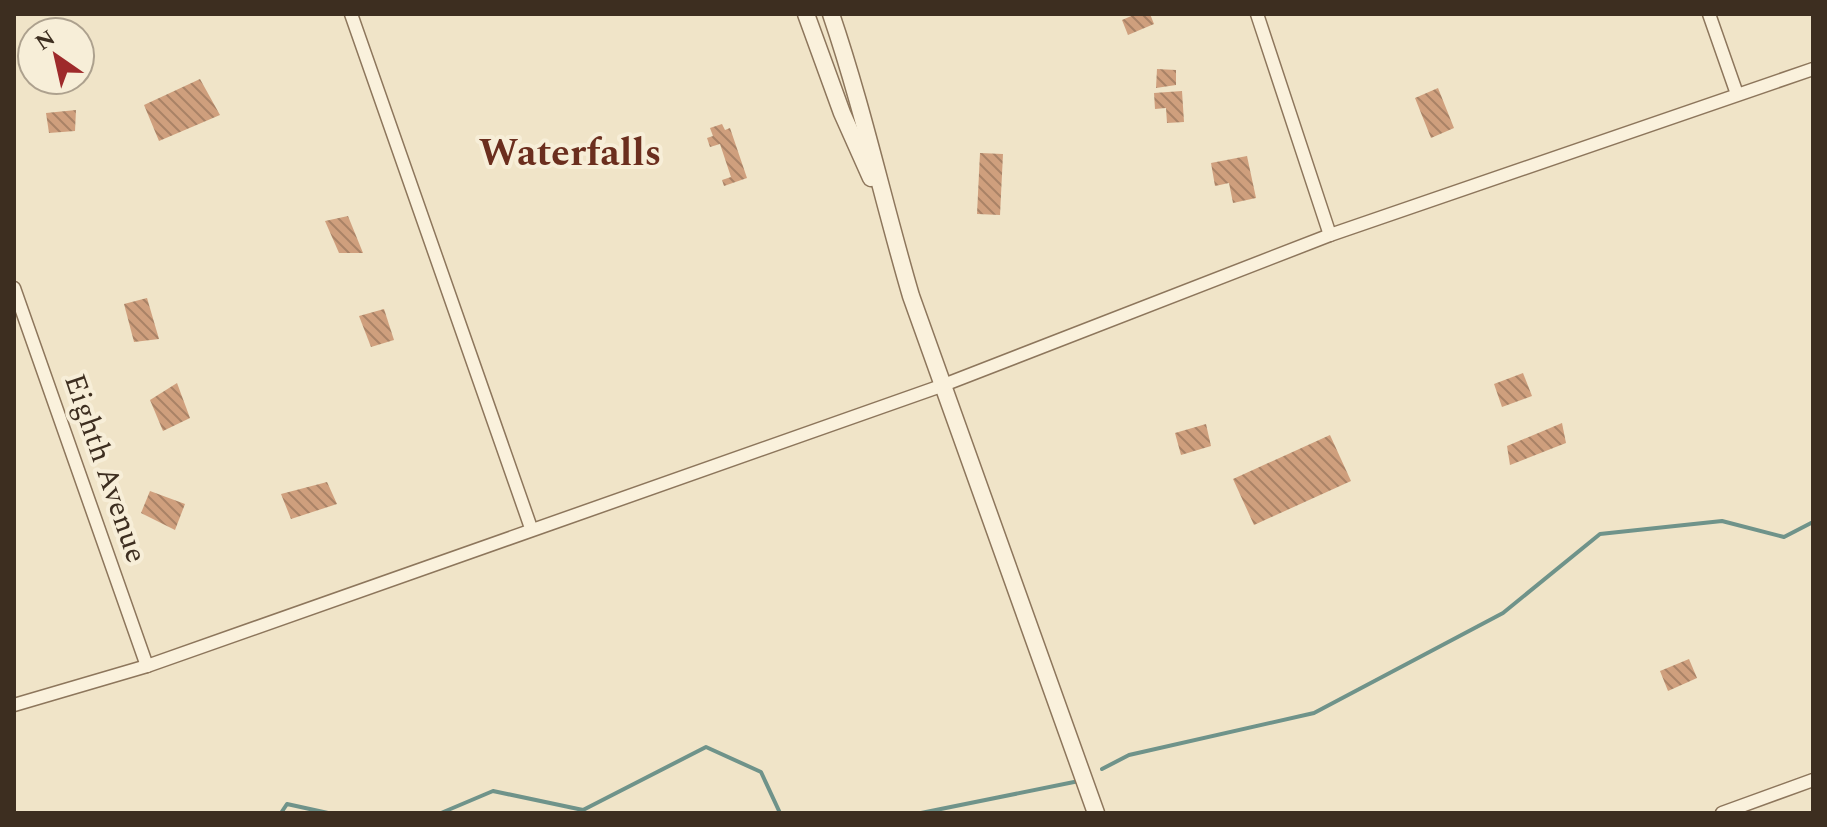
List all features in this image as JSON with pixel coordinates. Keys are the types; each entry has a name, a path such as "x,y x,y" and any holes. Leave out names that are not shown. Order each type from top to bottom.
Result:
{"street":[{"path":"351,14 531,528"},
{"path":"806,14 842,113 886,212"},
{"path":"831,14 862,107 886,212 941,386 1096,813"},
{"path":"1257,14 1330,235"},
{"path":"1709,14 1737,94"},
{"path":"14,705 147,666 531,528 941,386 1330,235 1813,69"},
{"name":"Eighth Avenue","path":"14,288 147,666"},
{"path":"1722,813 1813,780"}],"building":[{"path":"1136,14 1150,14 1154,24 1128,35 1122,20"},
{"path":"1157,69 1176,70 1176,85 1156,88"},
{"path":"200,79 220,115 159,141 144,105"},
{"path":"1438,88 1454,128 1431,138 1415,98"},
{"path":"1182,91 1184,122 1167,123 1166,108 1155,109 1154,93"},
{"path":"76,110 75,131 49,133 46,113"},
{"path":"722,124 725,130 730,128 747,178 724,186 722,180 731,177 720,144 710,147 707,138 713,136 710,128"},
{"path":"980,153 1003,154 1000,215 977,214"},
{"path":"1247,156 1256,198 1233,203 1229,183 1215,186 1211,163"},
{"path":"348,216 363,253 339,253 325,221"},
{"path":"147,298 159,339 134,342 124,304"},
{"path":"384,309 394,340 371,347 359,316"},
{"path":"1523,373 1532,396 1502,407 1494,384"},
{"path":"177,383 190,418 163,431 150,400"},
{"path":"1562,423 1566,443 1510,465 1507,446"},
{"path":"1206,424 1211,446 1181,455 1175,433"},
{"path":"1330,435 1351,481 1254,525 1233,479"},
{"path":"327,482 337,504 291,519 281,494"},
{"path":"150,491 185,504 175,530 141,513"},
{"path":"1689,659 1697,678 1668,691 1660,671"}],"waterway":[{"path":"1102,769 1129,755 1314,713 1503,613 1600,534 1722,521 1784,537 1813,522"},
{"path":"441,813 493,791 583,810 706,747 761,772 780,813"},
{"path":"921,813 1079,781"},
{"path":"281,813 287,804 328,813"}],"district":[{"name":"Waterfalls","path":"570,152"}]}
